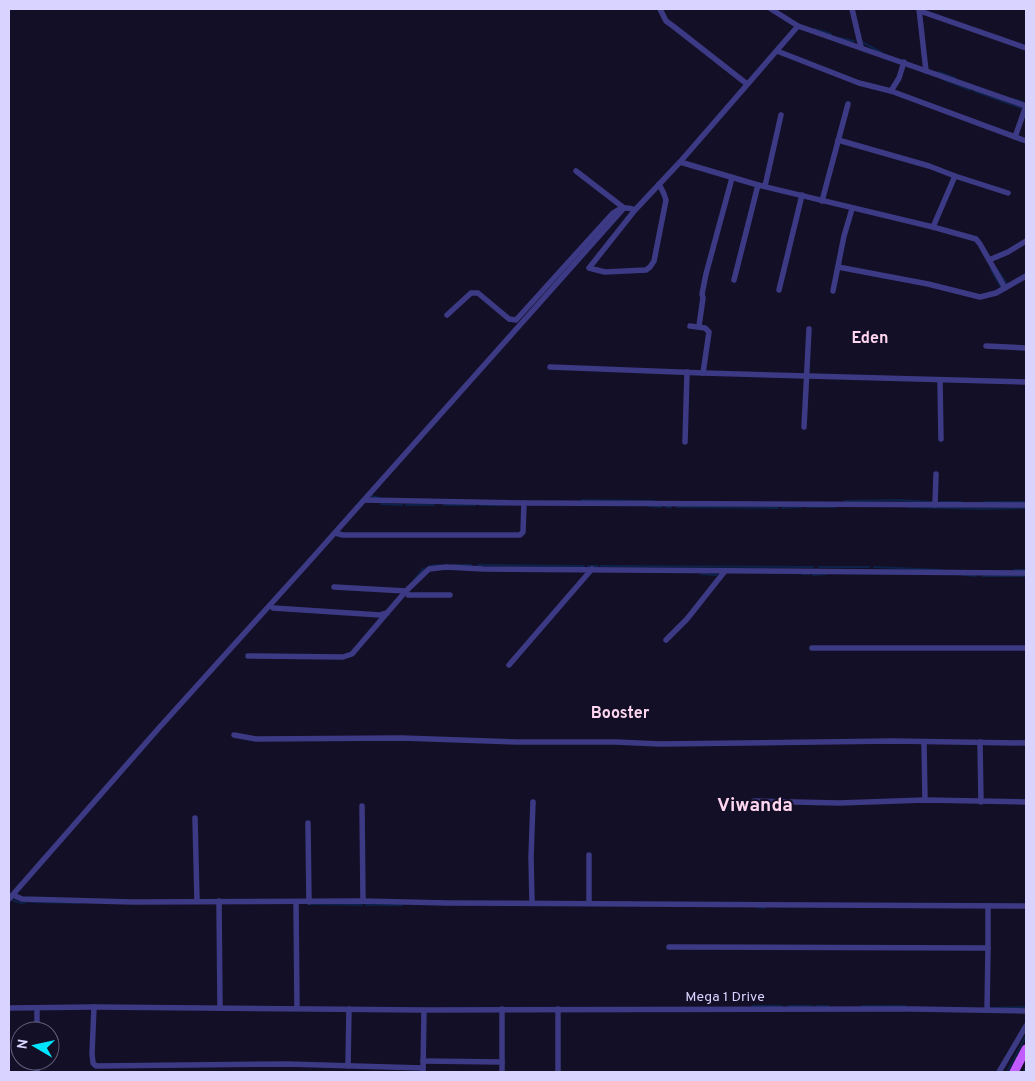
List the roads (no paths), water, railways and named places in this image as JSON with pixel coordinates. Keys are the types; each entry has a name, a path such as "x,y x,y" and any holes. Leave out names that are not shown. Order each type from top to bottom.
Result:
{"main road":[{"path":"1014,1072 1026,1049"}],"street":[{"path":"660,9 666,21 747,84"},
{"path":"771,9 798,26 1026,106 1015,137"},
{"path":"852,9 860,47"},
{"path":"926,70 920,10 1026,48"},
{"path":"659,184 666,200 654,261 650,267 646,270 605,272 589,268 635,210 659,184 680,162 798,26"},
{"path":"776,51 859,83 891,91 1026,141"},
{"path":"891,91 899,78 904,62"},
{"path":"822,201 848,104"},
{"path":"734,280 781,115"},
{"path":"838,140 929,166 1008,193"},
{"path":"680,162 761,186 976,239 1005,288"},
{"path":"576,171 624,208"},
{"path":"933,228 955,176"},
{"path":"699,326 706,274 732,178"},
{"path":"779,290 802,196"},
{"path":"447,315 471,293 478,293 509,320 516,320 612,214 629,207 635,210"},
{"path":"11,897 158,729 365,500 624,208"},
{"path":"832,291 852,209"},
{"path":"989,260 1008,252 1026,241"},
{"path":"838,267 928,284 980,297 996,293 1026,276"},
{"path":"690,326 699,326 709,332 703,374"},
{"path":"804,427 809,328"},
{"path":"986,346 1026,348"},
{"path":"550,367 703,374 1026,382"},
{"path":"685,442 687,372"},
{"path":"940,381 941,439"},
{"path":"935,505 936,474"},
{"path":"365,500 524,503 1026,505"},
{"path":"335,533 343,535 520,535 523,532 524,503"},
{"path":"248,656 343,657 352,654 406,591 429,569 434,568 1026,573"},
{"path":"508,665 592,569"},
{"path":"666,640 687,618 725,571"},
{"path":"334,587 406,591 408,595 450,595"},
{"path":"273,608 380,615 387,613"},
{"path":"812,648 1026,648"},
{"path":"234,735 256,739 402,738 517,742 1026,743"},
{"path":"924,742 925,800"},
{"path":"980,742 981,802"},
{"path":"754,801 839,803 925,800 1026,802"},
{"path":"532,903 533,802"},
{"path":"362,806 363,901"},
{"path":"196,818 197,901"},
{"path":"308,823 309,902"},
{"path":"589,855 589,903"},
{"path":"11,897 22,899 296,902 1026,906"},
{"path":"219,901 220,1008"},
{"path":"296,902 297,1008"},
{"path":"987,1010 988,906"},
{"path":"669,947 988,948"},
{"path":"94,1007 92,1054 93,1063 96,1066 190,1069 287,1064 423,1067 502,1062"},
{"name":"Mega 1 Drive","path":"9,1008 1026,1010"},
{"path":"37,1008 37,1021"},
{"path":"348,1066 349,1009"},
{"path":"423,1067 424,1010"},
{"path":"502,1010 502,1072"},
{"path":"558,1010 558,1072"},
{"path":"999,1072 1026,1026"}],"waterway":[{"path":"815,29 831,34"},
{"path":"840,38 854,41"},
{"path":"862,42 881,52"},
{"path":"939,72 955,78"},
{"path":"942,79 970,90"},
{"path":"974,91 1021,108"},
{"path":"1013,99 1023,102"},
{"path":"997,269 1007,284"},
{"path":"991,270 1001,287"},
{"path":"372,496 379,498"},
{"path":"582,500 654,501"},
{"path":"845,501 899,500 933,502"},
{"path":"940,502 961,502"},
{"path":"984,502 1026,502"},
{"path":"381,504 402,505"},
{"path":"406,505 434,505"},
{"path":"444,505 475,505"},
{"path":"480,505 505,505"},
{"path":"649,506 661,507"},
{"path":"666,507 671,507"},
{"path":"677,507 778,508"},
{"path":"782,508 801,507"},
{"path":"806,507 836,507"},
{"path":"907,507 1026,508"},
{"path":"429,566 440,565"},
{"path":"452,565 471,565"},
{"path":"478,565 584,566"},
{"path":"588,566 598,566"},
{"path":"601,566 813,567"},
{"path":"819,567 869,567"},
{"path":"874,567 941,570"},
{"path":"414,580 424,568"},
{"path":"1014,570 1026,570"},
{"path":"701,574 717,575"},
{"path":"802,574 809,574"},
{"path":"813,575 826,574"},
{"path":"963,575 976,576"},
{"path":"982,576 1026,576"},
{"path":"12,900 21,903 27,902"},
{"path":"31,902 78,903"},
{"path":"311,904 362,905"},
{"path":"366,905 402,905"},
{"path":"757,907 765,908"},
{"path":"752,1006 782,1006"},
{"path":"788,1006 813,1006"},
{"path":"816,1006 829,1006"},
{"path":"862,1006 905,1006"},
{"path":"989,1008 1026,1007"},
{"path":"1007,1072 1026,1036"}],"district":[{"name":"Eden","path":"870,339"},
{"name":"Booster","path":"620,714"},
{"name":"Viwanda","path":"755,806"}]}
